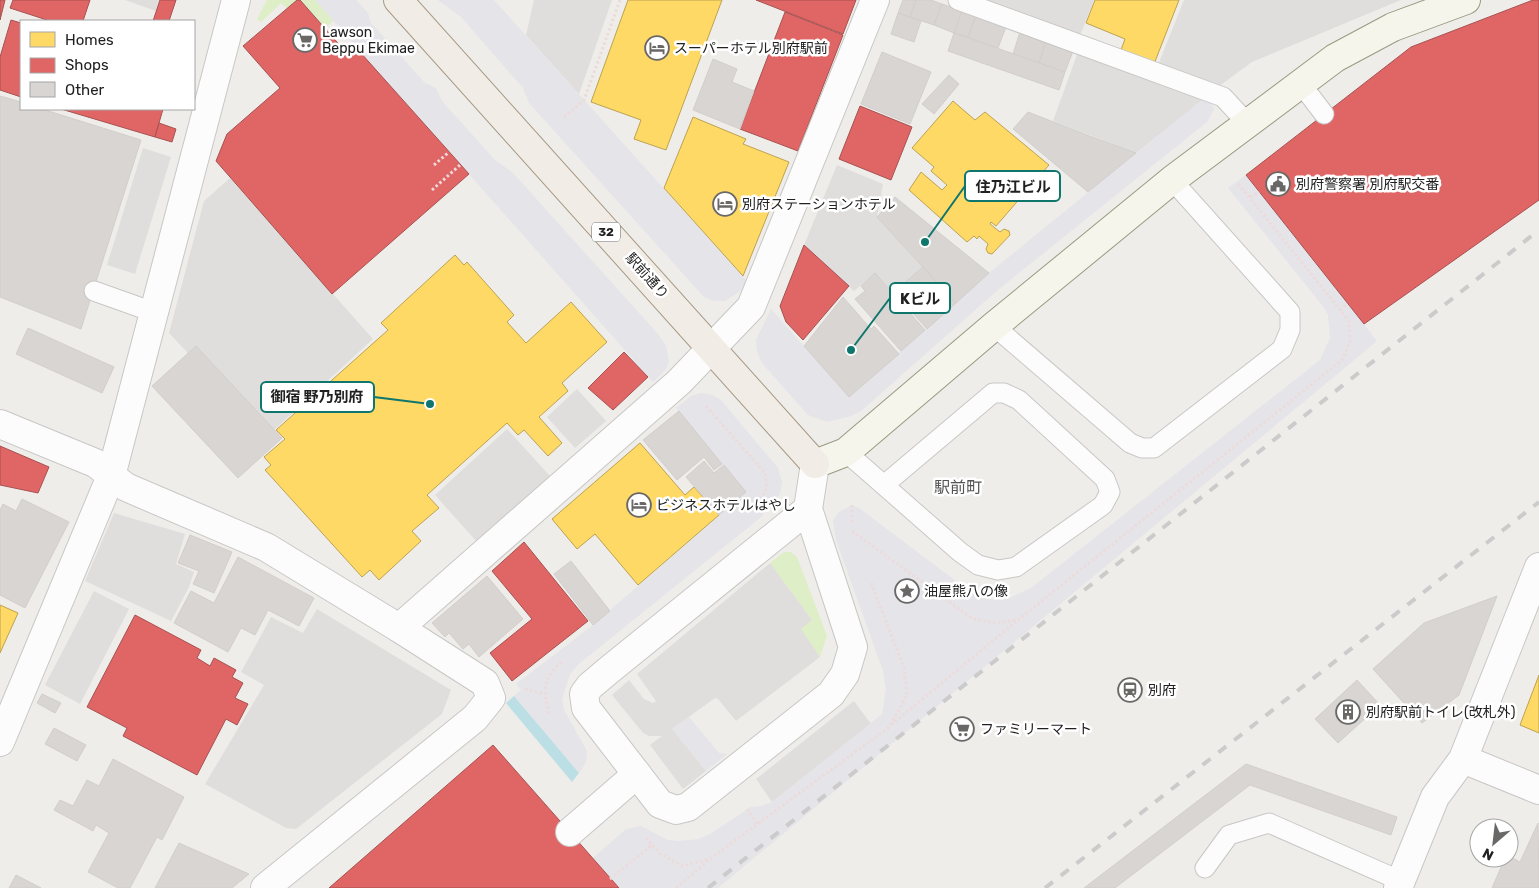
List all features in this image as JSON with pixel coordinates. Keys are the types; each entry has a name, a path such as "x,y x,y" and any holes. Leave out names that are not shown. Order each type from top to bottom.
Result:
{"main road":[{"name":"駅前通り","path":"398,0 814,464"}],"street":[{"path":"0,742 111,476 236,0"},
{"path":"399,628 679,382 751,307 875,0"},
{"path":"808,509 608,670 584,694 586,708 660,804 676,810 688,806 831,694 845,674 853,647 808,509 814,464 846,452 994,326 1172,180 1335,58 1393,28 1466,0"},
{"path":"0,424 94,463 126,487 266,547 485,683 491,698 475,718 265,888"},
{"path":"1400,885 1435,797 1463,759 1539,566"},
{"path":"1463,759 1539,790"},
{"path":"570,832 637,774"}],"lane":[{"path":"958,0 1223,96 1248,124"},
{"path":"1301,84 1324,114"},
{"path":"994,326 1130,443 1142,448 1154,448 1282,349 1290,330 1290,312 1172,180"},
{"path":"94,292 153,312"},
{"path":"846,452 960,552 978,565 998,570 1016,567 1024,562 1103,505 1110,492 1105,479 1019,400 1004,393 993,393 884,485"},
{"path":"1205,868 1229,835 1269,823 1400,885"}],"path":[{"path":"564,117 584,100 620,0"},
{"path":"434,165 449,152"},
{"path":"432,190 460,165"},
{"path":"1250,197 1259,192"},
{"path":"1340,310 1348,304"},
{"path":"704,404 765,473 767,488"},
{"path":"888,728 1018,620"},
{"path":"518,687 544,694"},
{"path":"747,810 757,824"},
{"path":"610,879 652,845"},
{"path":"676,888 710,858"}],"green space":[{"path":"267,0 297,0 287,8 281,3 261,22 257,19"},
{"path":"300,0 315,0 334,20 325,28"},
{"path":"784,552 791,552 797,557 827,636 820,657 800,629 812,620 770,563"}],"shaded area":[{"path":"125,0 160,0 156,11"},
{"path":"315,0 356,0 368,13 371,23 425,83 436,88 442,101 495,160 513,173 659,335 666,346 669,361 666,369 653,382"},
{"path":"438,0 494,0 748,282 739,292 725,301 714,301 704,297 529,103 523,88 461,17"},
{"path":"534,0 612,0 579,94 526,35"},
{"path":"973,0 1094,0 1079,38"},
{"path":"1184,0 1401,0 1252,62 1218,87 1158,65"},
{"path":"1078,52 1204,99 1136,153 1053,121"},
{"path":"1208,95 1214,109 1207,122 999,289 861,411 851,416 827,422 808,415 762,363 757,351 756,340 771,309 849,397 989,273"},
{"path":"143,148 171,157 135,274 107,265"},
{"path":"837,165 883,184 877,217 923,267 893,293 875,273 854,291 804,245"},
{"path":"1246,175 1377,341 718,888 619,888 593,858 626,829 641,826 668,840 699,839 710,834 751,807 772,802 882,714 886,690 883,671 836,540 833,521 839,512 852,505 859,508 965,588 979,596 994,600 1007,599 1031,588 1320,360 1330,338 1328,315 1228,188"},
{"path":"230,178 373,339 274,430 282,438 274,445 169,333 204,201"},
{"path":"577,389 606,421 575,448 547,417"},
{"path":"701,393 712,395 721,400 778,468 782,482 780,494 760,518 580,663 570,674 562,699 564,710 587,751 586,762 579,773 514,696 521,690 516,684 593,625 745,493 676,408 691,396"},
{"path":"507,429 550,476 477,542 435,495"},
{"path":"114,513 185,534 176,564 194,572 189,587 171,621 85,581"},
{"path":"770,563 812,620 801,629 820,657 736,721 718,699 715,698 672,729 706,771 683,789 650,745 662,736 649,736 643,733 612,695 629,680 644,699 653,703 656,701 637,674"},
{"path":"94,591 129,609 80,704 45,685"},
{"path":"317,609 451,690 442,714 296,829 286,828 205,784 264,685 241,672 271,617 303,633"},
{"path":"854,701 871,724 772,802 756,779"},
{"path":"689,717 719,753 727,754 706,771 672,729"}],"water":[{"path":"514,696 579,773 572,782 506,703"}],"building: Homes":[{"name":"スーパーホテル別府駅前","path":"628,0 722,0 666,150 634,139 641,120 591,102"},
{"path":"1095,0 1179,0 1154,64 1121,50 1125,39 1086,23"},
{"path":"953,101 975,120 985,112 1049,165 996,226 991,222 990,224 1000,232 1004,229 1009,231 1010,235 992,254 988,253 986,249 988,244 979,236 977,239 974,236 967,242 909,190 921,172 942,190 947,185 931,171 934,167 912,148"},
{"name":"別府ステーションホテル","path":"693,117 746,139 743,144 789,162 743,276 664,188"},
{"path":"455,255 464,265 467,262 514,315 507,322 526,343 571,302 607,342 562,383 568,391 539,417 562,443 548,456 524,430 518,435 507,423 427,495 439,508 412,531 421,541 379,580 370,570 362,577 265,470 271,465 264,457 285,439 276,430 388,330 381,323"},
{"name":"ビジネスホテルはやし","path":"640,443 685,495 694,487 719,515 638,585 595,534 577,549 552,519"},
{"path":"0,605 18,613 0,653"},
{"path":"1539,675 1539,733 1520,725"}],"building: Shops":[{"path":"0,0 5,0 0,20"},
{"path":"13,0 90,0 83,20 47,20 10,8"},
{"path":"160,0 176,0 169,20 153,20"},
{"path":"297,0 300,0 344,50 352,43 469,174 332,294 216,161 227,134 280,88 243,46"},
{"path":"756,0 856,0 843,34"},
{"path":"1533,0 1539,0 1539,200 1364,324 1246,175 1411,47"},
{"path":"785,12 843,35 798,151 740,129"},
{"path":"11,20 20,23 20,97 0,90 0,57"},
{"path":"860,106 912,127 891,180 839,159"},
{"path":"64,110 163,110 155,137"},
{"path":"159,123 176,129 172,142 155,137"},
{"path":"804,245 849,286 803,340 786,322 780,306"},
{"path":"624,352 648,377 613,410 588,388"},
{"path":"0,446 49,467 38,493 0,485"},
{"path":"524,542 588,621 512,681 490,653 532,619 492,571"},
{"path":"135,615 201,650 197,658 210,666 214,658 236,670 232,677 243,683 235,698 248,704 237,725 226,719 197,775 123,736 127,728 87,707"},
{"path":"493,745 619,888 329,888"}],"building: Other":[{"path":"903,0 916,0 910,17 898,13"},
{"path":"916,0 931,0 942,4 934,25 910,17"},
{"path":"942,4 962,11 954,33 934,25"},
{"path":"962,11 976,16 968,37 954,33"},
{"path":"898,13 921,21 914,42 891,34"},
{"path":"976,16 1006,27 998,48 968,37"},
{"path":"1020,32 1046,41 1039,63 1013,54"},
{"path":"954,33 1065,72 1059,90 948,51"},
{"path":"1046,41 1073,51 1065,72 1039,63"},
{"path":"882,52 931,72 910,124 861,104"},
{"path":"713,59 737,69 732,82 754,91 740,129 693,110"},
{"path":"949,75 959,84 934,114 922,104"},
{"path":"0,96 20,102 20,110 45,110 141,140 81,329 0,297"},
{"path":"1028,112 1136,153 1088,192 1013,129"},
{"path":"895,197 989,273 956,303 877,217"},
{"path":"923,267 956,303 927,329 894,292"},
{"path":"875,273 925,330 901,351 855,299 865,291 861,286"},
{"path":"843,297 871,329 874,326 899,354 849,397 804,346"},
{"path":"28,328 114,367 102,393 16,354"},
{"path":"196,346 282,438 238,478 152,386"},
{"path":"679,411 722,464 714,470 704,457 677,480 643,440"},
{"path":"704,461 714,473 724,465 746,492 719,515 686,477"},
{"path":"22,499 69,522 25,608 0,595 0,510 3,504 16,511"},
{"path":"190,535 232,552 214,593 193,584 199,571 178,563"},
{"path":"238,557 314,598 299,626 268,610 255,635 241,628 228,652 174,623 191,591 214,603"},
{"path":"571,561 610,611 593,625 554,574"},
{"path":"487,576 523,619 479,657 469,644 463,649 449,633 445,637 432,623"},
{"path":"1497,596 1459,695 1422,723 1373,669 1424,623"},
{"name":"別府駅前トイレ(改札外)","path":"1357,680 1380,705 1338,743 1315,719"},
{"path":"42,694 61,703 55,713 37,703"},
{"path":"54,728 86,745 77,761 45,744"},
{"path":"113,759 184,797 162,840 157,837 130,888 118,888 88,872 109,833 96,825 93,831 54,810 60,800 73,806 87,780 99,786"},
{"path":"1246,764 1397,817 1391,835 1250,785 1115,888 1084,888"},
{"path":"1538,823 1539,888 1492,888 1501,868 1519,868"},
{"path":"179,843 249,874 232,888 155,888"},
{"path":"16,875 41,888 9,888"}],"railway":[{"path":"708,888 1539,230"},
{"path":"1045,888 1539,502"}],"place":[{"name":"Lawson Beppu Ekimae","path":"305,40"},
{"name":"スーパーホテル別府駅前","path":"657,48"},
{"name":"別府警察署 別府駅交番","path":"1278,184"},
{"name":"別府ステーションホテル","path":"725,204"},
{"name":"住乃江ビル","path":"925,242"},
{"name":"Kビル","path":"851,350"},
{"name":"御宿 野乃別府","path":"430,404"},
{"name":"ビジネスホテルはやし","path":"639,505"},
{"name":"油屋熊八の像","path":"907,591"},
{"name":"別府","path":"1130,690"},
{"name":"別府駅前トイレ(改札外)","path":"1348,712"},
{"name":"ファミリーマート","path":"962,729"}],"district":[{"name":"駅前町","path":"958,487"}]}
